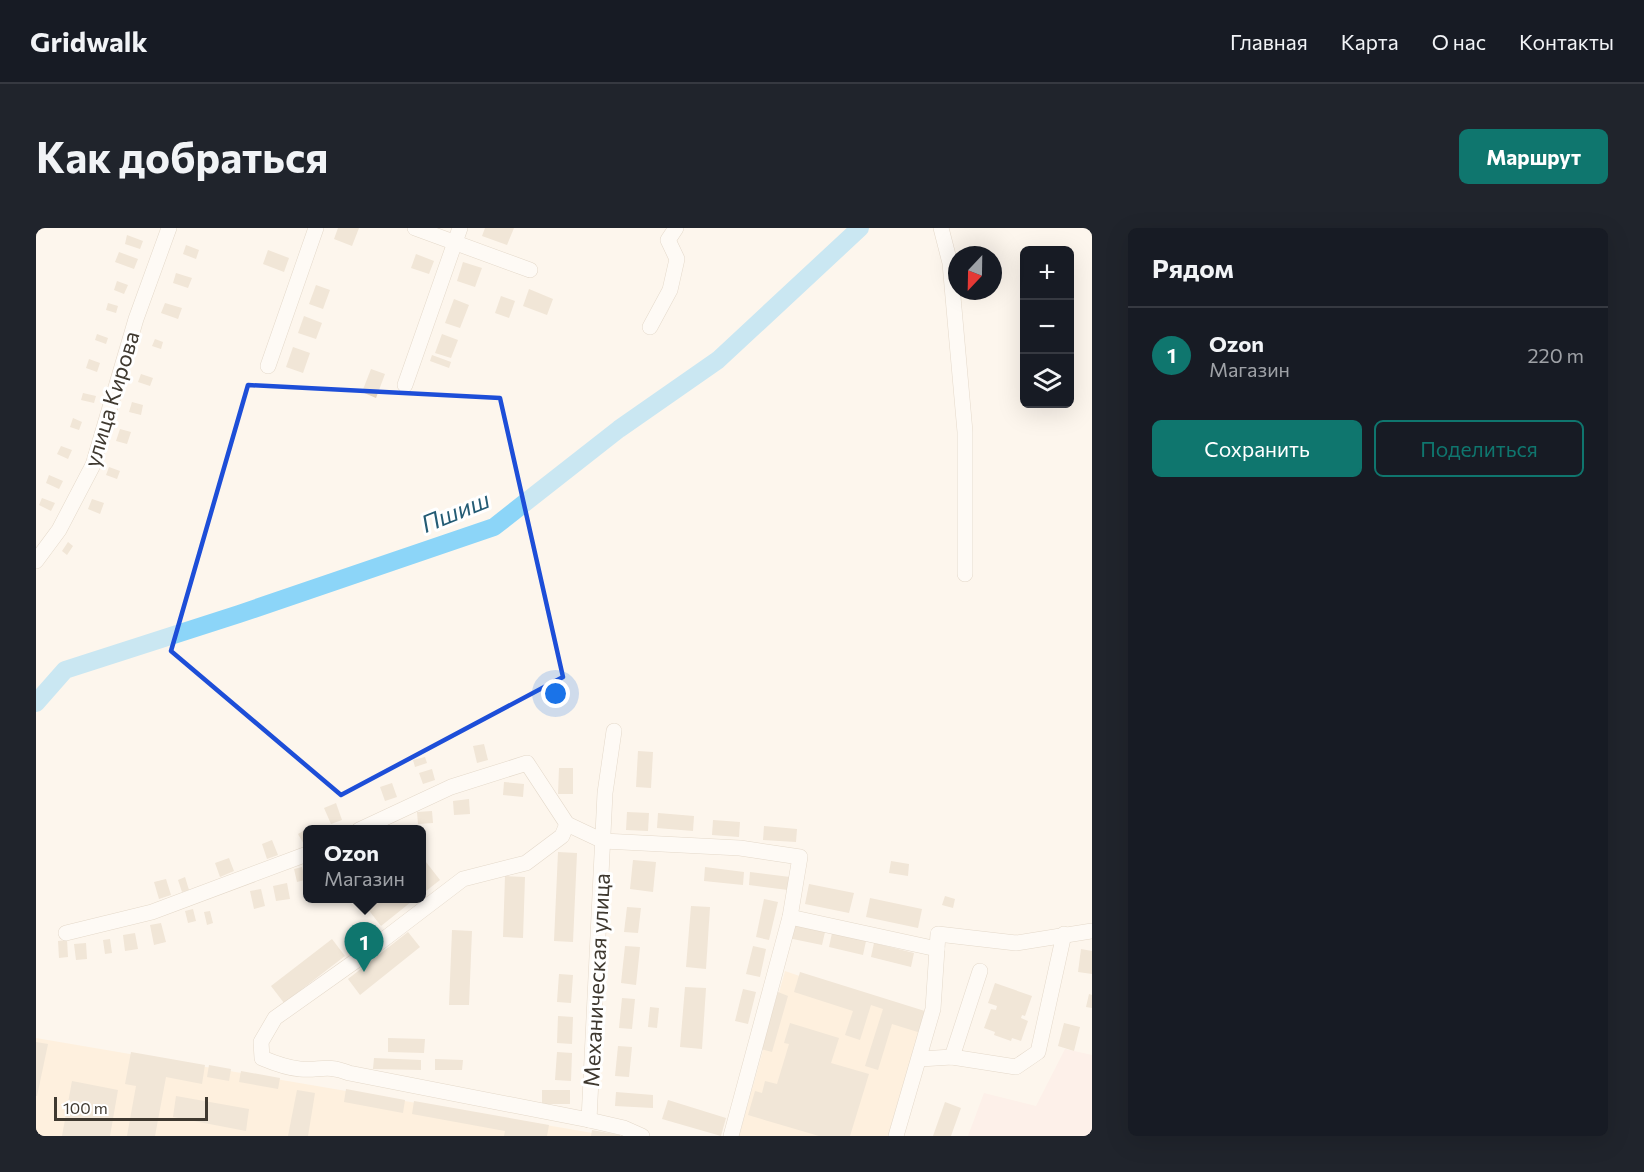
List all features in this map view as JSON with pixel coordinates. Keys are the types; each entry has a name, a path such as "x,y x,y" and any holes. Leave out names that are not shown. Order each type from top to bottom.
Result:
{"street":[{"name":"улица Кирова","path":"36,561 59,530 93,465 136,318 169,228"},
{"path":"268,366 316,228"},
{"path":"415,228 530,270"},
{"path":"405,385 460,228"},
{"path":"650,327 670,290 677,259 668,240 676,228"},
{"path":"941,228 950,263 965,432 966,574"},
{"name":"Механическая улица","path":"589,1120 605,793 614,731"},
{"path":"370,825 451,787 527,764 567,824"},
{"name":"Механическая улица","path":"603,841 567,824 562,836 526,863 463,879 354,962 275,1018 261,1042 262,1058 301,1070 337,1068 349,1073 589,1120 624,1128 642,1136"},
{"path":"603,841 740,848 800,857 790,917 731,1136"},
{"path":"66,933 152,912 303,855"},
{"path":"790,917 937,942 1016,943 1092,931"},
{"path":"920,1059 952,1057 1016,1067 1038,1052 1064,934"},
{"path":"896,1136 933,1009 937,942"},
{"path":"952,1057 980,971"}],"highlighted area":[{"path":"248,385 500,398 563,677 341,795 171,651"}],"shaded area":[{"path":"785,971 928,1020 893,1136 739,1136"},
{"path":"36,1038 610,1136 36,1136"},
{"path":"1065,1049 1092,1055 1092,1136 968,1136 984,1093 1036,1106"}],"building":[{"path":"338,228 359,228 352,246 334,239"},
{"path":"485,228 514,228 507,245 482,236"},
{"path":"127,235 143,241 140,249 125,244"},
{"path":"186,245 199,250 196,259 183,254"},
{"path":"268,250 289,258 284,272 263,264"},
{"path":"119,252 138,259 134,269 115,262"},
{"path":"416,254 434,261 429,274 411,268"},
{"path":"463,262 482,268 475,287 457,281"},
{"path":"176,273 192,278 188,288 173,283"},
{"path":"117,281 128,285 124,294 114,290"},
{"path":"316,285 330,290 323,309 309,304"},
{"path":"529,289 553,299 547,315 523,306"},
{"path":"501,296 515,301 509,318 495,313"},
{"path":"454,299 469,305 460,328 445,323"},
{"path":"108,303 118,306 116,313 106,310"},
{"path":"165,303 182,308 178,319 161,313"},
{"path":"304,316 322,323 316,339 298,333"},
{"path":"97,334 108,338 106,344 95,340"},
{"path":"442,334 458,340 451,358 435,353"},
{"path":"155,339 163,342 161,349 152,346"},
{"path":"293,347 310,353 303,373 286,367"},
{"path":"432,355 451,362 449,368 430,361"},
{"path":"89,359 100,363 97,372 86,368"},
{"path":"371,369 385,374 376,398 362,392"},
{"path":"141,374 153,378 150,386 138,382"},
{"path":"83,393 96,396 94,403 81,400"},
{"path":"132,402 143,405 141,415 129,412"},
{"path":"73,418 82,422 79,430 70,427"},
{"path":"120,429 131,432 127,444 116,441"},
{"path":"61,446 72,450 68,459 57,454"},
{"path":"109,467 120,471 117,479 106,475"},
{"path":"49,475 63,481 59,489 46,483"},
{"path":"42,498 55,503 51,511 39,505"},
{"path":"92,499 104,503 100,514 88,509"},
{"path":"68,542 73,546 67,555 62,551"},
{"path":"484,744 488,760 477,763 473,746"},
{"path":"638,751 653,752 651,788 636,787"},
{"path":"425,757 427,763 415,767 413,760"},
{"path":"559,768 573,768 573,794 558,794"},
{"path":"432,769 435,780 423,784 419,773"},
{"path":"504,782 524,784 523,797 503,795"},
{"path":"392,783 397,797 385,801 380,787"},
{"path":"469,799 470,814 454,815 453,801"},
{"path":"336,803 342,820 331,824 324,808"},
{"path":"432,811 433,823 418,824 417,812"},
{"path":"627,812 649,813 648,831 626,830"},
{"path":"658,813 694,816 693,831 657,828"},
{"path":"713,820 740,822 739,837 712,835"},
{"path":"764,826 797,829 796,842 763,840"},
{"path":"303,831 303,843 298,834"},
{"path":"272,840 278,855 267,859 262,844"},
{"path":"558,852 577,853 573,942 554,941"},
{"path":"229,858 234,871 220,877 215,863"},
{"path":"633,860 656,862 653,892 630,889"},
{"path":"891,861 909,864 908,876 889,873"},
{"path":"426,862 440,880 426,891"},
{"path":"302,867 303,880 297,882 294,869"},
{"path":"705,867 744,872 743,885 704,881"},
{"path":"750,872 790,877 788,890 749,885"},
{"path":"505,876 525,877 523,938 503,937"},
{"path":"185,877 189,890 182,892 178,880"},
{"path":"166,879 171,895 159,899 154,882"},
{"path":"287,883 290,899 276,901 273,886"},
{"path":"809,884 854,893 849,913 805,904"},
{"path":"261,889 265,906 254,909 250,891"},
{"path":"945,896 955,899 953,908 942,905"},
{"path":"870,898 922,909 918,928 866,917"},
{"path":"764,899 778,902 769,940 756,937"},
{"path":"373,903 410,903 381,926 367,908"},
{"path":"691,906 710,907 706,969 686,967"},
{"path":"627,907 641,908 638,933 624,932"},
{"path":"193,909 196,921 188,923 185,911"},
{"path":"210,911 213,923 207,925 204,912"},
{"path":"161,923 166,942 154,945 150,925"},
{"path":"791,924 825,932 822,945 788,938"},
{"path":"452,930 472,931 469,1005 449,1005"},
{"path":"408,932 420,947 360,995 348,979"},
{"path":"135,933 138,949 125,951 123,935"},
{"path":"832,933 866,941 863,955 829,947"},
{"path":"110,939 112,953 105,954 103,940"},
{"path":"332,939 345,956 284,1003 271,986"},
{"path":"67,940 68,957 59,958 58,941"},
{"path":"86,943 87,959 76,960 74,944"},
{"path":"874,943 914,953 911,967 871,957"},
{"path":"625,946 640,947 636,985 621,983"},
{"path":"753,946 766,949 760,977 746,974"},
{"path":"1081,949 1092,951 1092,974 1078,972"},
{"path":"800,972 928,1012 921,1033 892,1024 878,1070 865,1066 883,1009 871,1005 860,1040 845,1035 853,1011 794,992"},
{"path":"559,974 573,975 571,1003 557,1002"},
{"path":"995,983 1032,996 1025,1016 1022,1015 1021,1018 1028,1021 1021,1041 1012,1038 1011,1041 994,1035 995,1032 984,1028 991,1009 996,1010 997,1006 988,1003"},
{"path":"685,987 706,988 702,1049 680,1047"},
{"path":"743,989 756,992 748,1024 735,1021"},
{"path":"778,992 788,996 772,1052 761,1049"},
{"path":"1089,994 1092,995 1092,1008 1086,1007"},
{"path":"622,998 635,999 632,1029 619,1028"},
{"path":"650,1007 659,1008 657,1028 648,1027"},
{"path":"558,1016 573,1017 572,1044 557,1043"},
{"path":"790,1023 839,1038 831,1063 869,1074 850,1136 819,1136 748,1115 755,1091 762,1093 765,1081 777,1084 789,1044 784,1043"},
{"path":"1064,1023 1080,1027 1074,1051 1058,1046"},
{"path":"388,1038 425,1039 424,1053 388,1052"},
{"path":"36,1042 48,1044 37,1096 36,1096"},
{"path":"618,1046 632,1047 629,1077 615,1076"},
{"path":"131,1052 205,1065 202,1084 166,1077 155,1136 127,1136 136,1086 125,1084"},
{"path":"557,1052 572,1053 571,1081 555,1080"},
{"path":"374,1058 421,1060 421,1070 373,1069"},
{"path":"435,1059 463,1060 462,1070 435,1070"},
{"path":"209,1065 231,1069 229,1081 207,1077"},
{"path":"241,1071 280,1078 278,1089 239,1082"},
{"path":"72,1081 118,1090 110,1136 62,1136"},
{"path":"346,1089 405,1100 403,1113 344,1102"},
{"path":"297,1090 315,1093 308,1136 288,1136"},
{"path":"542,1090 570,1090 570,1104 542,1104"},
{"path":"616,1092 653,1095 653,1108 615,1106"},
{"path":"176,1096 249,1109 246,1131 173,1117"},
{"path":"668,1100 726,1118 721,1136 662,1119"},
{"path":"414,1101 549,1125 547,1136 504,1136 505,1131 412,1114"},
{"path":"945,1102 961,1108 951,1136 933,1136"},
{"path":"592,1130 620,1135 620,1136 591,1136"}],"waterway":[{"name":"Пшиш","path":"36,703 65,670 239,614 494,527 619,429 718,360 860,228"}],"place":[{"name":"Ozon","path":"364,972"}]}
